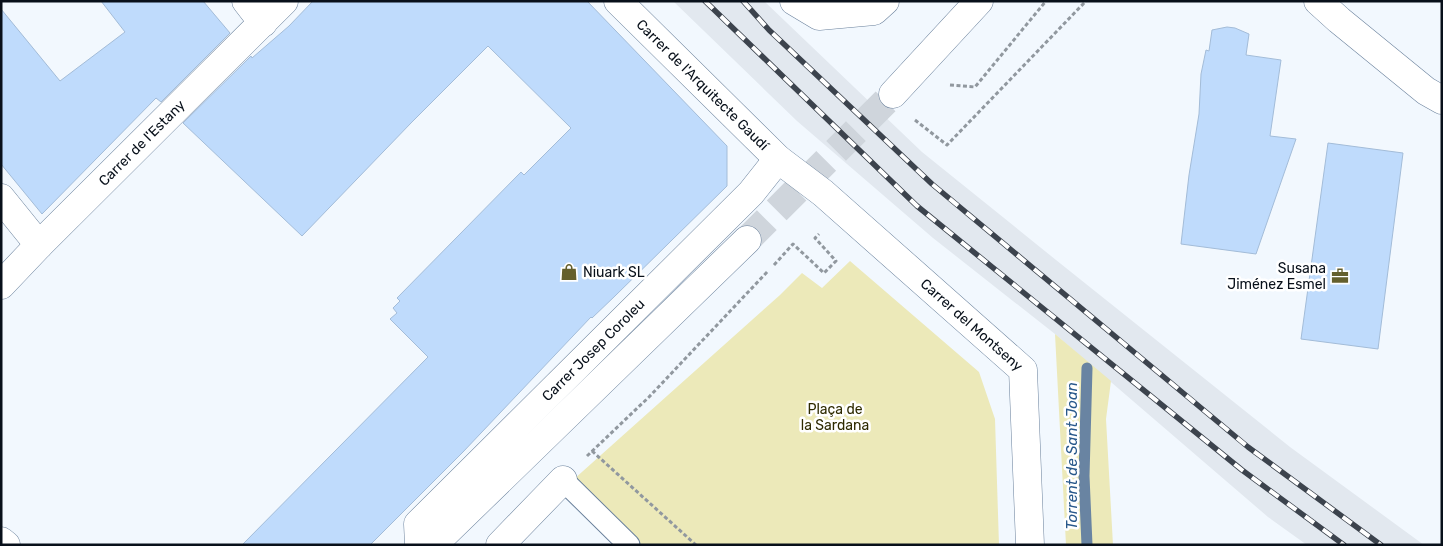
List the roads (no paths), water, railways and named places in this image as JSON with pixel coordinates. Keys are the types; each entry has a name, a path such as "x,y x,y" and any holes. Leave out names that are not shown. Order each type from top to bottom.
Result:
{"street":[{"path":"246,1 263,23"},
{"name":"Carrer de l'Estany","path":"1,285 284,1"},
{"name":"Carrer de l'Arquitecte Gaudí","path":"618,1 783,163"},
{"path":"794,1 819,16 874,11 885,1"},
{"path":"901,104 978,1"},
{"path":"1318,1 1426,91 1442,100"},
{"name":"Carrer Josep Coroleu","path":"419,545 418,524 783,163"},
{"name":"Carrer del Montseny","path":"783,163 823,193 1023,370 1030,545"},
{"path":"1,198 39,245"},
{"name":"Carrer Josep Coroleu","path":"434,545 747,240"},
{"path":"500,545 564,480"},
{"path":"1,541 6,545"}],"lane":[{"path":"564,480 629,545"}],"waterway":[{"name":"Torrent de Sant Joan","path":"1087,368 1084,476 1087,545"}],"tunnel":[{"path":"747,240 893,94"}],"railway":[{"path":"705,1 917,206 1242,470 1344,545"},
{"path":"743,1 769,30 932,184 1248,447 1381,545"}],"place":[{"name":"Niuark SL","path":"569,272"},
{"name":"Susana Jiménez Esmel","path":"1340,276"}],"park label":[{"name":"Plaça de la Sardana","path":"835,418"}]}
